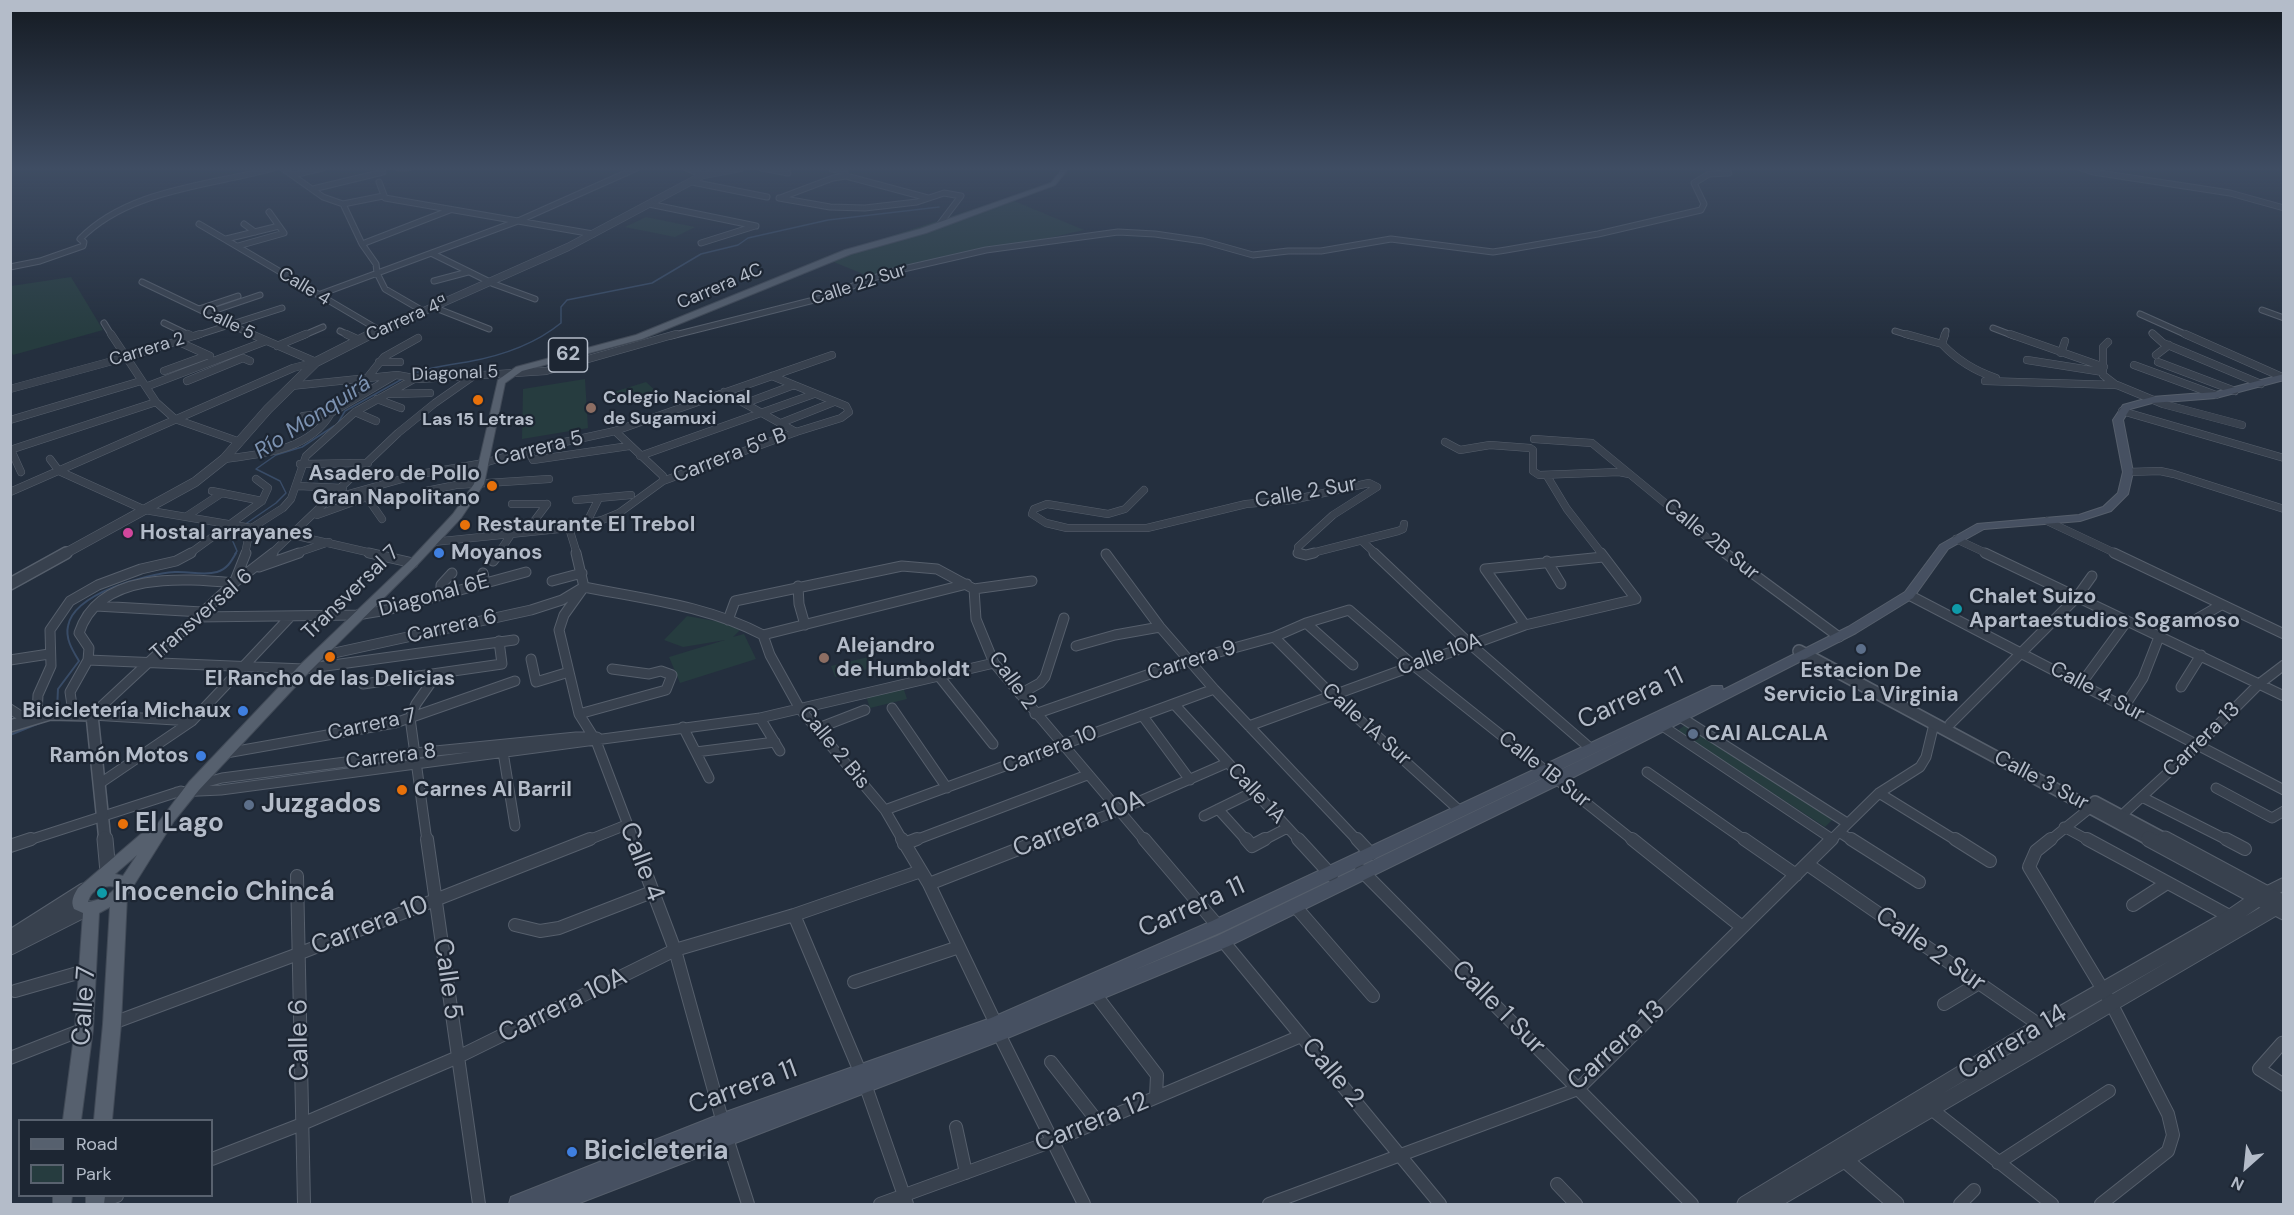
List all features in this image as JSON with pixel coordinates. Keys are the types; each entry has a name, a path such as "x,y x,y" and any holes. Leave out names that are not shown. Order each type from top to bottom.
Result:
{"main road":[{"name":"Carrera 4C","path":"511,373 526,366 639,337 848,252 939,225"},
{"name":"Transversal 7","path":"122,891 186,790 457,516 479,484 501,382 511,373"},
{"path":"2128,472 2118,420 2126,407 2152,400 2216,395 2283,377"},
{"name":"Carrera 11","path":"1359,867 1371,854 1590,748 1679,716 1870,618 1909,595 1944,547 1956,538 1981,526 2080,518 2107,509 2123,494 2128,472"},
{"name":"Carrera 11","path":"518,1204 1095,994 1335,878 1557,779 1657,722 1806,651"},
{"name":"Transversal 7","path":"88,888 169,816"},
{"name":"Carrera 11","path":"998,1029 1220,934 1295,906 1335,878"},
{"path":"88,888 100,882 121,880 122,891 106,904 89,908"},
{"name":"Calle 7","path":"72,1119 84,1029 88,970 89,908 80,903 88,888"},
{"name":"Calle 7","path":"103,1119 122,891"},
{"name":"Carrera 11","path":"554,1204 725,1130"}],"street":[{"path":"10,267 40,261 83,246 84,242 81,239 94,225"},
{"name":"Calle 4","path":"200,225 379,330"},
{"path":"245,225 255,232"},
{"path":"353,225 362,244 376,264 377,273 385,289 423,311"},
{"path":"362,244 413,225"},
{"path":"318,295 508,225"},
{"path":"539,225 593,234"},
{"name":"Carrera 4ª","path":"10,584 195,482 224,459 316,362 379,330 492,282 610,225"},
{"path":"701,243 756,226 750,225"},
{"name":"Calle 22 Sur","path":"511,373 546,371 709,325 818,299 890,272 986,250 1047,241 1118,232 1155,234 1203,241 1253,255 1288,251 1321,251 1391,239 1493,252 1638,225"},
{"path":"226,239 279,226 284,233 238,246"},
{"path":"433,254 468,272 535,299"},
{"path":"434,281 468,272"},
{"name":"Calle 5","path":"142,282 266,341 316,362"},
{"path":"196,308 230,294"},
{"path":"207,313 260,295"},
{"path":"196,308 238,296"},
{"path":"433,307 434,310 489,329"},
{"name":"Carrera 2","path":"10,389 128,357 282,308"},
{"path":"2262,310 2283,318"},
{"path":"2140,314 2196,341 2283,377"},
{"path":"104,323 128,357 141,381 148,386 156,402 175,419 240,442"},
{"path":"164,323 192,336"},
{"path":"277,346 323,327"},
{"path":"1994,328 2103,369"},
{"path":"340,331 359,340"},
{"path":"1895,331 1942,344 1980,373 2005,381"},
{"path":"1942,344 1946,331"},
{"path":"2152,333 2169,345 2261,384"},
{"path":"368,376 384,357 418,338"},
{"path":"2061,353 2065,340"},
{"path":"177,341 218,359"},
{"path":"148,386 266,341"},
{"path":"2108,342 2103,347 2103,369 2108,379 2116,385 2152,400 2242,425"},
{"path":"2169,345 2157,359 2235,391"},
{"path":"164,371 204,353"},
{"name":"Carrera 5","path":"365,493 420,474 484,463 528,450 615,431 832,355"},
{"path":"193,384 187,381 243,358 250,361"},
{"path":"2027,360 2103,369"},
{"path":"10,492 293,368 316,362"},
{"path":"379,362 400,362"},
{"path":"203,365 214,370"},
{"path":"2134,365 2216,395"},
{"name":"Diagonal 5","path":"291,386 368,376 511,373"},
{"name":"Transversal 6","path":"92,715 234,583 256,568 334,498 422,413 476,375"},
{"path":"771,376 834,402"},
{"path":"36,717 38,695 51,666 50,630 70,601 98,585 141,569 182,558 241,525 282,509 291,500 298,486 300,464 355,412 385,394 405,377"},
{"path":"303,416 331,413 405,377"},
{"path":"10,420 141,381"},
{"path":"1985,381 2116,385"},
{"path":"746,403 794,385"},
{"path":"724,392 796,432"},
{"path":"385,394 430,393"},
{"path":"640,456 814,394"},
{"path":"377,399 401,408"},
{"path":"21,472 11,450 156,402"},
{"path":"781,423 834,402"},
{"name":"Carrera 5ª B","path":"433,542 569,528 619,513 663,481 796,432 841,418 849,412 846,406 834,402"},
{"path":"2122,411 2283,459"},
{"path":"355,412 376,421"},
{"path":"224,459 260,455 289,446 315,434 327,423 331,413"},
{"path":"615,431 663,476 663,481"},
{"name":"Calle 2B Sur","path":"1534,439 1592,442 1730,557 1836,636"},
{"path":"1445,442 1460,450 1490,446 1530,448 1533,450 1533,471 1548,478 1618,472 1629,474"},
{"path":"528,450 533,460 629,446"},
{"path":"50,459 59,471 145,510 293,534 413,562"},
{"path":"300,464 368,463"},
{"path":"2128,472 2160,471 2174,474 2283,509"},
{"path":"1548,478 1603,557"},
{"path":"426,491 456,485 549,479"},
{"path":"241,525 262,501 268,488 256,480"},
{"name":"Calle 2 Sur","path":"1144,490 1118,512 1108,514 1047,504 1034,508 1032,514 1046,523 1067,528 1147,528 1246,504 1292,500 1369,483 1377,486 1374,491 1334,514 1298,547 1298,553 1306,555 1362,541"},
{"path":"298,486 343,488"},
{"path":"212,491 262,501"},
{"path":"188,516 222,493"},
{"path":"334,498 365,493"},
{"path":"314,516 365,493"},
{"path":"365,493 382,519"},
{"path":"576,500 631,495"},
{"path":"586,524 599,498"},
{"path":"512,504 547,504 526,532"},
{"path":"2048,521 2283,634"},
{"path":"1362,541 1403,529 1404,524"},
{"path":"67,712 70,692 88,660 89,648 79,633 80,623 96,606 135,586 161,580 234,583 236,571 246,552 246,535 241,525"},
{"path":"569,528 584,587 689,609 728,620 764,635 970,586 1032,581"},
{"path":"493,561 512,533"},
{"path":"1956,538 2283,696"},
{"path":"1362,541 1470,644 1590,748"},
{"path":"256,568 330,542"},
{"path":"1106,554 1160,627 1214,689 1371,854"},
{"path":"1525,625 1485,569 1603,557"},
{"name":"Calle 10A","path":"1249,726 1525,625 1636,599 1603,557"},
{"path":"1547,561 1561,584"},
{"path":"728,620 735,601 768,590 908,566 924,566 955,577 970,586"},
{"path":"217,581 236,571"},
{"name":"Diagonal 6E","path":"96,606 200,615 290,617 357,615 526,572"},
{"path":"441,595 441,585 452,573"},
{"path":"483,573 485,583"},
{"path":"552,581 582,573"},
{"path":"1950,724 2077,597 2092,576"},
{"path":"798,586 799,604 805,625"},
{"name":"Calle 2","path":"970,586 976,619 994,663 1220,934 1440,1204"},
{"name":"Calle 4","path":"584,587 564,615 559,630 579,714 598,739 626,825 675,950 748,1204"},
{"name":"Carrera 6","path":"316,657 531,610 562,600 584,587"},
{"name":"Calle 4 Sur","path":"1909,595 2283,790"},
{"path":"2195,620 2221,605"},
{"name":"Carrera 9","path":"1035,714 1190,660 1274,637 1306,623 1348,610"},
{"name":"Calle 1B Sur","path":"1348,610 1413,665 1742,927"},
{"path":"99,784 192,721 290,617"},
{"path":"1020,694 1040,683 1045,677 1064,618"},
{"path":"2081,684 2127,621"},
{"path":"1306,623 1353,664"},
{"path":"1076,646 1115,635 1160,627"},
{"name":"Calle 2 Bis","path":"764,635 770,655 800,709 885,810 929,884 1084,1204"},
{"name":"Calle 1A Sur","path":"1274,637 1332,695 1460,811"},
{"path":"2124,707 2143,678 2159,637"},
{"path":"88,660 304,669 514,640"},
{"path":"363,684 502,664 499,641"},
{"name":"Calle 3 Sur","path":"1806,651 2090,808 2282,905"},
{"name":"Calle 3 Sur","path":"1806,651 1950,724 2263,896"},
{"path":"10,660 49,654"},
{"path":"2181,687 2201,656"},
{"path":"531,659 536,682 569,672"},
{"name":"Carrera 8","path":"416,758 503,752 760,718 994,663"},
{"name":"Carrera 13","path":"2121,816 2197,746 2259,684 2283,665"},
{"path":"579,714 666,690 672,675 661,671 649,674 612,669"},
{"path":"410,718 416,704 437,675"},
{"path":"938,675 993,744"},
{"name":"Carrera 7","path":"225,753 410,718 515,681"},
{"name":"Carrera 10","path":"885,810 1214,689"},
{"name":"Calle 1A","path":"1174,704 1335,878"},
{"path":"892,708 946,788"},
{"path":"10,709 36,717"},
{"path":"816,729 865,710"},
{"path":"10,726 36,717 67,712 192,721"},
{"path":"92,715 108,872"},
{"path":"1142,715 1190,780"},
{"path":"1679,716 1840,831"},
{"name":"Calle 5","path":"410,718 479,1204"},
{"path":"696,752 777,746 760,718"},
{"path":"1657,722 1840,831 1919,882"},
{"name":"Carrera 13","path":"1269,1204 1578,1089 1878,793 1920,766 1926,757 1935,724"},
{"path":"683,728 709,778"},
{"name":"Carrera 8","path":"10,846 222,778 598,739"},
{"path":"503,752 515,826"},
{"name":"Carrera 10A","path":"929,884 1117,811 1227,763"},
{"path":"1647,772 1796,875"},
{"path":"904,844 1088,775"},
{"path":"2216,788 2272,818 2283,811"},
{"path":"1204,816 1253,792"},
{"path":"1878,793 1989,861"},
{"path":"2142,797 2245,849"},
{"path":"2090,808 2036,851 2029,867 2108,996 2168,1114 2173,1135 2168,1151 2101,1204"},
{"path":"1218,809 1252,846 1287,828"},
{"name":"Carrera 10","path":"112,1024 298,954 626,825"},
{"path":"2064,827 2231,917"},
{"name":"Calle 2 Sur","path":"1807,864 2054,1035"},
{"name":"Calle 1 Sur","path":"1359,867 1692,1204"},
{"name":"Carrera 10A","path":"213,1159 302,1124 458,1057 675,950 794,915 921,871"},
{"name":"Calle 6","path":"297,876 304,1204"},
{"path":"2133,905 2167,883"},
{"name":"Carrera 14","path":"1768,1204 1793,1183 1924,1104 2054,1035 2108,996 2283,884"},
{"path":"10,938 88,888"},
{"path":"515,925 540,931 559,928 652,892"},
{"name":"Carrera 14","path":"1745,1204 1844,1159 2040,1026 2108,996 2282,905"},
{"path":"1295,906 1373,996"},
{"path":"10,947 89,908"},
{"path":"794,915 863,1079 906,1200"},
{"path":"854,982 959,947"},
{"path":"15,991 88,970"},
{"path":"1944,1004 1979,983"},
{"path":"1095,994 1157,1075 1156,1097"},
{"path":"10,1058 84,1029"},
{"name":"Carrera 12","path":"880,1204 906,1200 966,1173 1053,1141 1301,1036"},
{"path":"2283,1043 2259,1069 2283,1085"},
{"path":"1051,1062 1098,1122"},
{"path":"1998,1163 2109,1091"},
{"path":"1924,1104 2052,1204"},
{"path":"956,1127 966,1173"},
{"path":"1844,1159 1896,1204"},
{"path":"1557,1184 1576,1204"},
{"path":"1960,1204 1974,1190"},
{"path":"95,1204 114,1197"}],"green space":[{"path":"630,225 684,225 695,227 675,237 625,227"},
{"path":"926,225 1071,225 1084,230 873,278 824,258"},
{"path":"71,277 103,330 13,355 10,349 11,286"},
{"path":"585,379 588,428 522,439 523,389"},
{"path":"646,382 657,392 618,405 607,394"},
{"path":"687,616 721,622 740,630 733,637 744,634 756,659 680,683 669,657 725,640 683,647 664,640"},
{"path":"868,657 872,668 835,677 831,666"},
{"path":"903,687 907,699 870,708 866,696"},
{"path":"1685,725 1834,818 1825,827 1677,731"}],"waterway":[{"path":"412,374 492,356 540,338 561,323 561,307 567,300 652,283 701,254 738,245 748,238 807,225"},
{"name":"Río Monquirá","path":"338,423 345,411 404,378"},
{"name":"Río Monquirá","path":"244,525 276,503 286,493 280,481 256,469 276,455 302,447 334,426"},
{"name":"Río Monquirá","path":"235,554 237,551 231,537 240,529"},
{"name":"Río Monquirá","path":"57,710 58,689 79,661 70,645 67,631 73,614 83,604 113,587 130,581 175,572 206,574 217,572 226,567 236,553"},
{"name":"Río Monquirá","path":"10,735 47,720"}],"place":[{"name":"Las 15 Letras","path":"478,400"},
{"name":"Colegio Nacional de Sugamuxi","path":"591,408"},
{"name":"Asadero de Pollo Gran Napolitano","path":"492,486"},
{"name":"Restaurante El Trebol","path":"465,525"},
{"name":"Hostal arrayanes","path":"128,533"},
{"name":"Moyanos","path":"439,553"},
{"name":"Chalet Suizo Apartaestudios Sogamoso","path":"1957,609"},
{"name":"Estacion De Servicio La Virginia","path":"1861,649"},
{"name":"El Rancho de las Delicias","path":"330,657"},
{"name":"Alejandro de Humboldt","path":"824,658"},
{"name":"Bicicletería Michaux","path":"243,711"},
{"name":"CAI ALCALA","path":"1693,734"},
{"name":"Ramón Motos","path":"201,756"},
{"name":"Carnes Al Barril","path":"402,790"},
{"name":"Juzgados","path":"249,805"},
{"name":"El Lago","path":"123,824"},
{"name":"Inocencio Chincá","path":"102,893"},
{"name":"Bicicleteria","path":"572,1152"}]}
